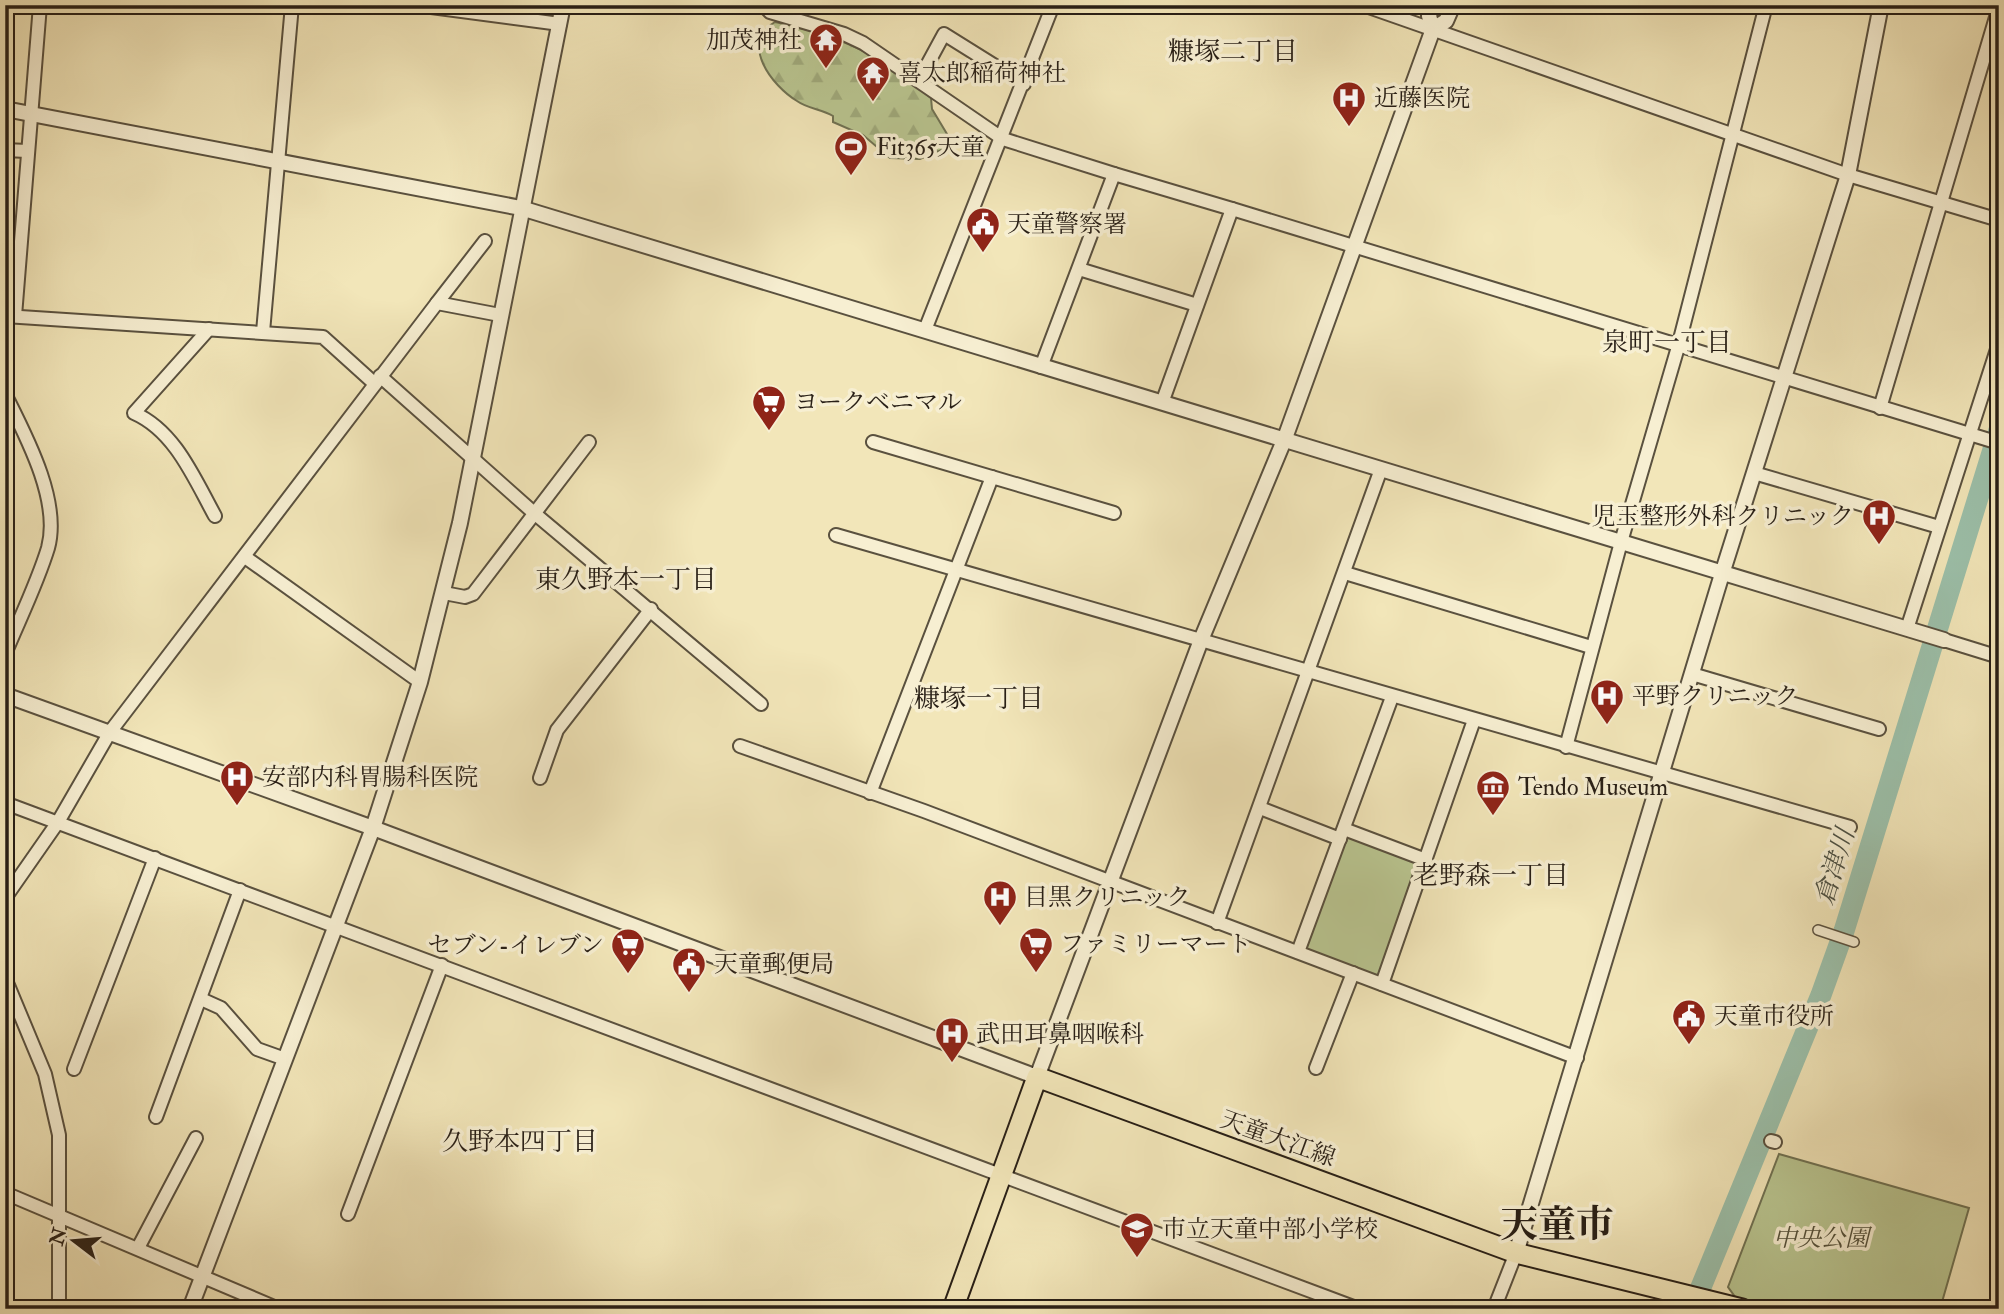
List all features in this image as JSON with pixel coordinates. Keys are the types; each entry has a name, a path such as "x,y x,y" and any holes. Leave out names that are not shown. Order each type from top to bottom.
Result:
{"main road":[{"path":"953,1309 1037,1077"},
{"name":"天童大江線","path":"1037,1077 1517,1252 1742,1309"}],"street":[{"path":"40,5 10,316 323,337 472,457 534,513 761,704"},
{"path":"262,332 280,162 292,5"},
{"path":"416,5 559,24"},
{"path":"190,1309 373,828 420,682 444,593 564,5"},
{"path":"925,330 1003,139 1053,5"},
{"path":"1363,5 1848,175 1999,220"},
{"path":"5,695 373,828 1037,1077 1201,640 1285,438 1433,29 1429,16 1432,5"},
{"path":"1433,29 1446,21 1453,5"},
{"path":"1566,747 1591,647 1678,347 1766,5"},
{"path":"1494,1309 1517,1252 1722,574 1848,175 1881,5"},
{"path":"769,7 863,43 1003,139 1999,443"},
{"path":"1880,408 1999,7"},
{"path":"919,80 944,34 1024,84"},
{"path":"5,109 521,208 1999,657"},
{"path":"5,150 27,151"},
{"path":"1041,367 1114,174"},
{"path":"1162,403 1232,209"},
{"path":"5,898 58,822 110,732 485,241"},
{"path":"1079,269 1196,305"},
{"path":"437,303 500,315"},
{"path":"209,329 134,413 151,421 166,435 215,516"},
{"path":"1910,630 1939,527 1972,435 1999,343"},
{"path":"5,394 32,449 46,491 49,546 5,654"},
{"path":"444,593 465,597 473,594 589,442"},
{"path":"873,442 1114,513"},
{"path":"1217,923 1346,573 1381,469"},
{"path":"1754,473 1939,527"},
{"path":"870,793 992,477"},
{"path":"836,535 1850,827"},
{"path":"245,557 420,682"},
{"path":"1346,573 1591,647"},
{"path":"540,778 557,730 651,609"},
{"path":"1692,674 1879,729"},
{"path":"1298,952 1392,697"},
{"path":"1382,984 1474,720"},
{"path":"740,746 1577,1058"},
{"path":"5,803 335,927 442,964 1359,1309"},
{"path":"1260,808 1426,860"},
{"path":"74,1069 155,858"},
{"path":"156,1117 240,890"},
{"path":"1818,930 1854,942"},
{"path":"348,1214 442,964"},
{"path":"1316,1069 1353,973"},
{"path":"5,978 45,1074 53,1102 61,1163 58,1309"},
{"path":"201,999 221,1007 257,1049 285,1059"},
{"path":"138,1248 196,1138"},
{"path":"5,1193 279,1309"}],"green space":[{"path":"775,22 799,27 859,49 877,58 912,83 931,98 932,109 947,134 944,149 920,159 890,158 863,135 833,122 833,116 801,104 787,94 770,75 760,52 760,41 765,31"},
{"path":"1345,832 1424,861 1382,982 1301,951"},
{"name":"中央公園","path":"1779,1154 1969,1208 1940,1309 1781,1309 1736,1298 1728,1287"}],"waterway":[{"name":"倉津川","path":"1692,1309 1821,995 1844,931 1999,430"}],"place":[{"name":"加茂神社","path":"826,70"},
{"name":"喜太郎稲荷神社","path":"873,103"},
{"name":"近藤医院","path":"1349,128"},
{"name":"Fit365天童","path":"851,177"},
{"name":"天童警察署","path":"983,254"},
{"name":"ヨークベニマル","path":"769,432"},
{"name":"児玉整形外科クリニック","path":"1879,546"},
{"name":"平野クリニック","path":"1607,726"},
{"name":"安部内科胃腸科医院","path":"237,807"},
{"name":"Tendo Museum","path":"1493,817"},
{"name":"目黒クリニック","path":"1000,927"},
{"name":"ファミリーマート","path":"1036,974"},
{"name":"セブン-イレブン","path":"628,975"},
{"name":"天童郵便局","path":"689,994"},
{"name":"天童市役所","path":"1689,1046"},
{"name":"武田耳鼻咽喉科","path":"952,1064"},
{"name":"市立天童中部小学校","path":"1137,1259"}],"district":[{"name":"糠塚二丁目","path":"1233,52"},
{"name":"泉町一丁目","path":"1667,343"},
{"name":"東久野本一丁目","path":"626,580"},
{"name":"糠塚一丁目","path":"979,699"},
{"name":"老野森一丁目","path":"1491,876"},
{"name":"久野本四丁目","path":"520,1142"},
{"name":"天童市","path":"1557,1225"}]}
